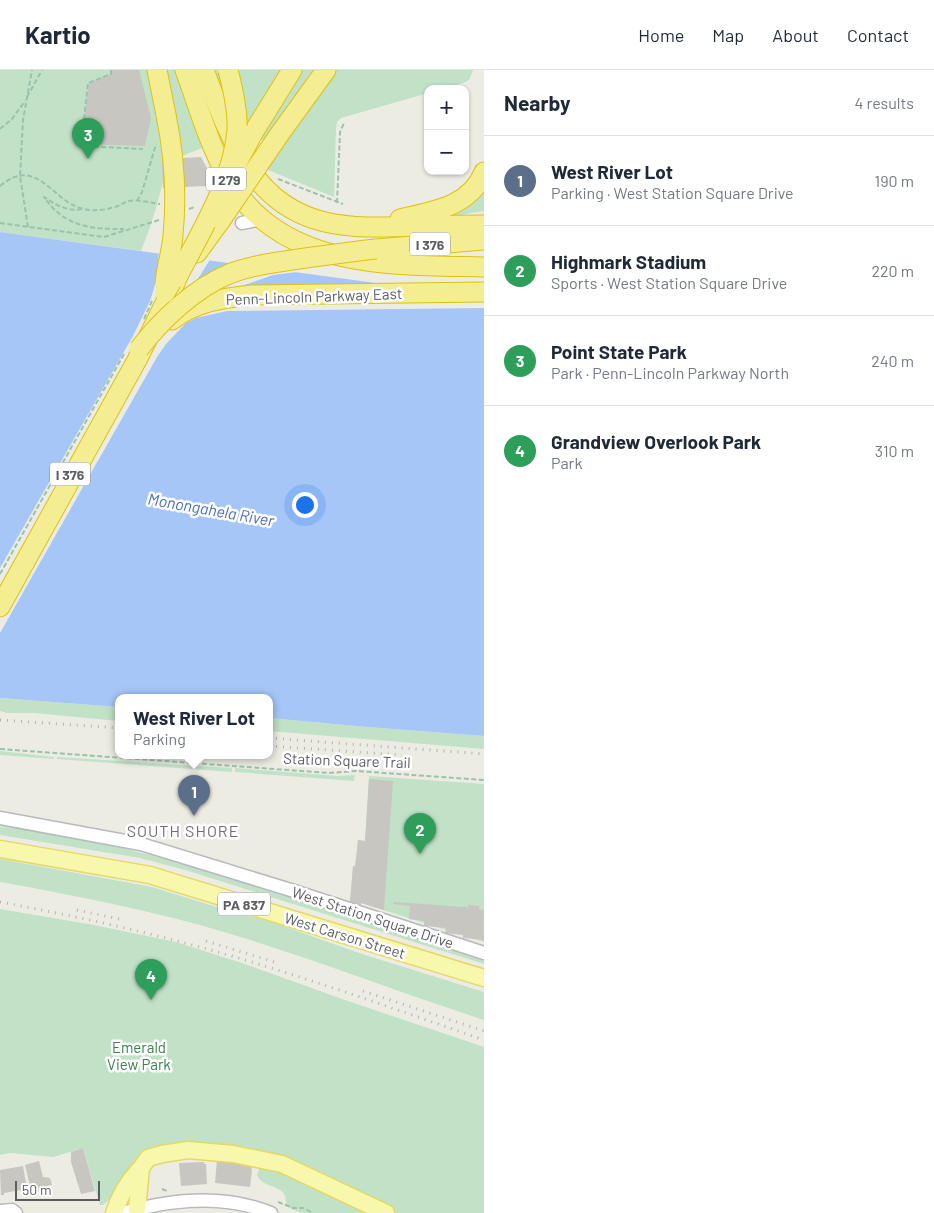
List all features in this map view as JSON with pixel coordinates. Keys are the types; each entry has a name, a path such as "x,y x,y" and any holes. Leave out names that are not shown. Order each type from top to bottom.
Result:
{"highway":[{"path":"185,70 207,132 223,168 244,201 275,229 304,244 345,257 401,265 484,267"},
{"path":"204,70 231,136 251,171 265,188 281,202 307,217 321,222 354,228 484,225"},
{"name":"I 279","path":"134,353 177,278 218,196 231,161 237,129 228,70"},
{"path":"159,296 191,250 254,133 292,70"},
{"path":"177,278 232,204 326,70"},
{"path":"134,353 166,277 173,233 175,175 171,136 157,72"},
{"path":"354,228 430,212 458,202 474,190 484,172"},
{"path":"418,226 484,216"},
{"name":"Penn-Lincoln Parkway East","path":"134,353 172,313 210,284 230,274 264,264 376,249 484,240"},
{"path":"376,249 484,250"},
{"name":"Penn-Lincoln Parkway East","path":"134,353 170,321 189,308 213,300 252,295 484,292"},
{"name":"I 376","path":"0,599 134,353"},
{"name":"I 376","path":"0,606 134,353"}],"main road":[{"name":"West Carson Street","path":"0,849 150,875 484,978"},
{"path":"114,1213 132,1178 148,1158 188,1150 233,1154 282,1164 386,1213"},
{"path":"133,1212 141,1168"}],"street":[{"path":"242,223 262,219"},
{"name":"West Station Square Drive","path":"0,818 141,844 294,891 484,953"},
{"path":"133,1212 157,1204 212,1200 237,1203 271,1213"},
{"path":"0,1211 12,1210 16,1213"}],"path":[{"path":"28,227 20,176 22,131 32,70"},
{"path":"0,129 12,119 26,100 42,70"},
{"path":"111,70 111,74 88,83 80,146 143,149"},
{"path":"343,204 338,203 340,132 344,124"},
{"path":"0,186 12,178 20,176 38,178 62,198 82,208"},
{"path":"127,230 99,230 82,226 58,213 44,197 54,204 69,209 105,210 129,201 163,204"},
{"path":"186,210 195,207 187,206"},
{"path":"0,223 104,236 161,219"},
{"path":"143,321 159,296"},
{"path":"0,574 134,353"},
{"name":"Station Square Trail","path":"0,749 115,757"},
{"name":"Station Square Trail","path":"137,759 329,773 356,771 484,780"}],"green space":[{"path":"0,70 473,70 469,80 459,84 424,85 424,94 341,118 337,122 336,130 334,197 268,170 263,140 235,135 167,162 156,207 141,251 0,232"},
{"path":"484,180 484,211 436,219"},
{"path":"0,698 115,707 115,721 34,713 7,713 0,711"},
{"path":"273,718 484,736 484,749 273,731"},
{"path":"0,751 54,757 54,759 0,755"},
{"path":"57,757 232,768 232,772 57,759"},
{"path":"235,768 338,776 355,775 354,781 235,772"},
{"path":"369,776 484,784 484,942 361,903 361,905 350,902 353,866 356,866 358,840 365,841"},
{"path":"0,827 19,828 122,848 202,868 484,959 484,964 185,870 140,858 0,835"},
{"path":"0,859 152,887 269,921 362,954 484,992 484,1020 272,947 200,925 100,901 0,882"},
{"name":"Emerald View Park","path":"0,909 94,925 176,942 484,1047 484,1213 301,1213 286,1206 284,1193 260,1180 257,1175 260,1167 289,1175 291,1158 247,1147 191,1142 151,1147 136,1158 110,1199 103,1205 100,1205 83,1148 53,1157 10,1153 0,1155"}],"water":[{"name":"Monongahela River","path":"0,232 383,284 484,292 484,736 273,718 273,694 115,694 115,707 0,698"}],"pier":[{"path":"159,251 211,258 194,285 241,262 305,271 273,275 236,288 484,290 484,308 227,311 196,318 186,323 166,344 157,357 0,633 0,568 133,336 150,301 156,282"}],"building":[{"path":"111,70 139,70 151,118 145,146 81,144 89,83 111,74"},
{"path":"201,157 212,178 205,186 163,188 162,159"},
{"path":"369,779 393,781 384,910 361,903 361,905 350,902 353,866 355,867 358,840 365,841"},
{"path":"394,902 466,907 468,909 468,905 479,906 479,909 484,910 484,940 463,938 463,935 445,933 446,928 424,926 424,921 409,919 410,906 393,904"},
{"path":"83,1148 95,1191 81,1194 71,1162 71,1152"},
{"path":"217,1159 246,1163 246,1165 251,1167 250,1187 215,1183"},
{"path":"39,1161 43,1177 50,1178 52,1185 47,1186 51,1188 50,1194 40,1197 39,1191 32,1194 25,1165"},
{"path":"204,1162 206,1164 207,1184 181,1186 179,1163"},
{"path":"23,1166 27,1189 1,1195 0,1170"}],"railway":[{"path":"0,720 115,728"},
{"path":"273,738 484,754"},
{"path":"273,746 402,755"},
{"path":"0,902 104,923 207,949 311,981 484,1040"},
{"path":"77,910 119,919"},
{"path":"206,941 278,963"},
{"path":"363,991 484,1031"}],"place":[{"name":"Point State Park","path":"88,159"},
{"name":"West River Lot","path":"194,816"},
{"name":"Highmark Stadium","path":"420,854"},
{"name":"Grandview Overlook Park","path":"151,1000"}],"district":[{"name":"SOUTH SHORE","path":"183,830"}]}
